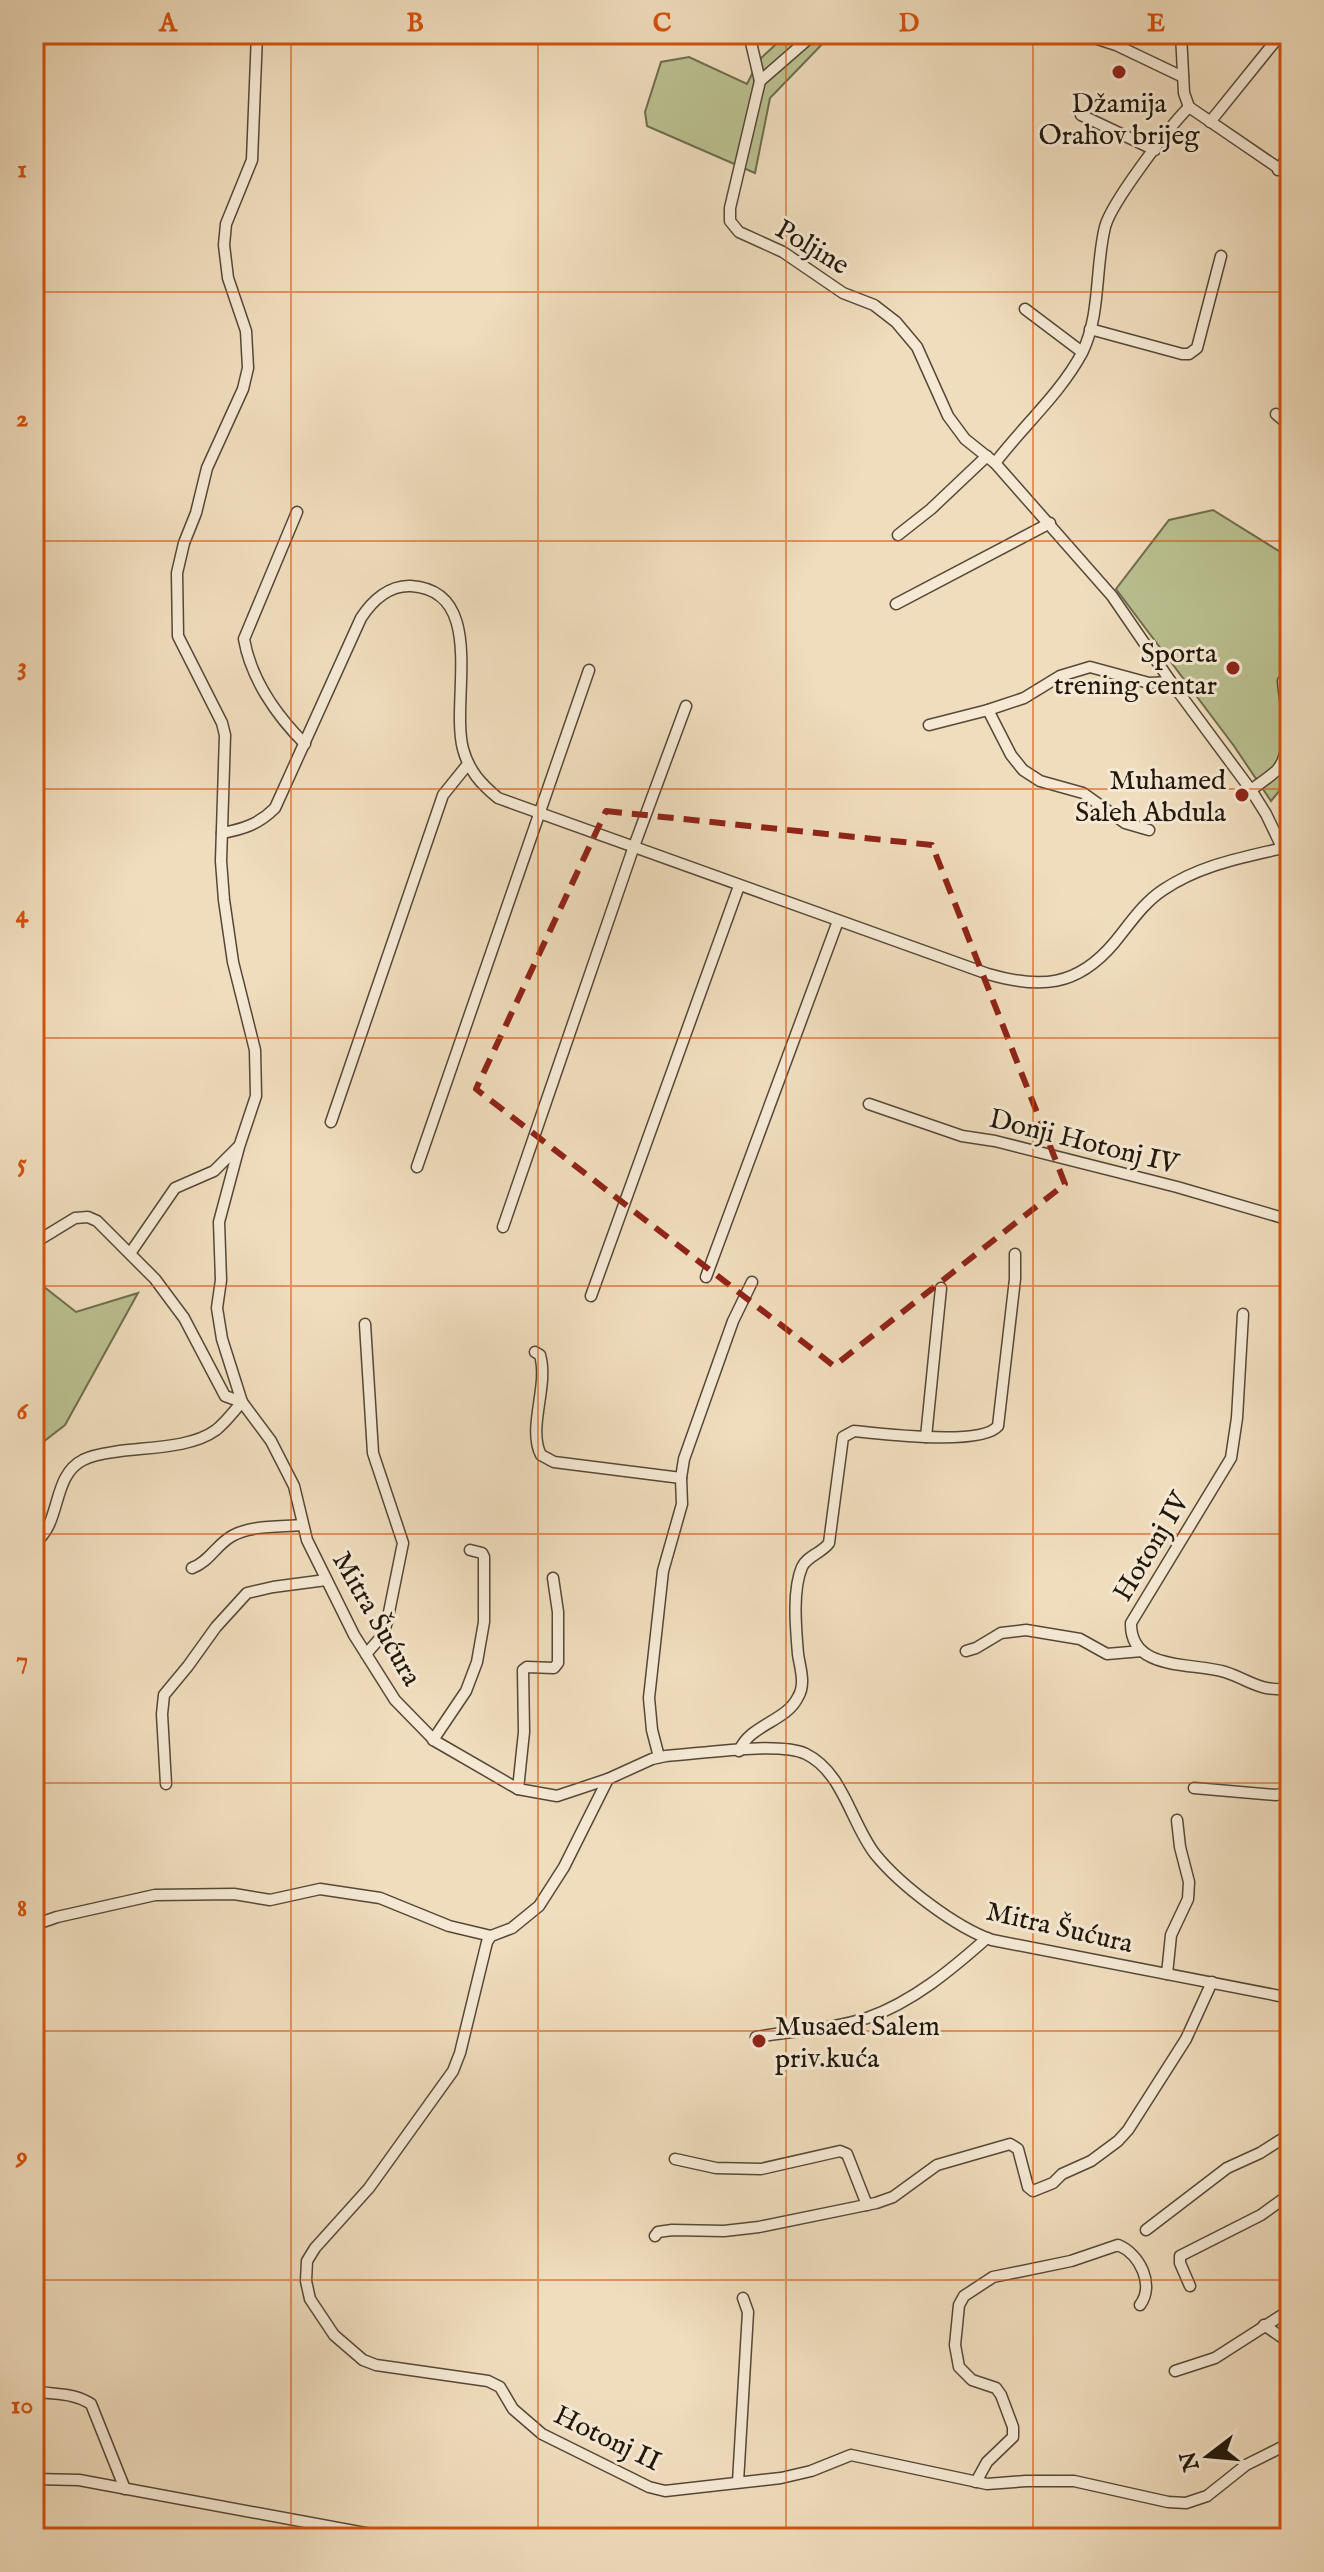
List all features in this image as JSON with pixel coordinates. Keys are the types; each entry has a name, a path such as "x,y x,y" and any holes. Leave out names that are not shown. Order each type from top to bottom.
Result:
{"street":[{"path":"34,1543 45,1533 64,1479 74,1465 86,1458 104,1454 202,1438 218,1429 242,1402 222,1339 217,1308 221,1280 219,1222 256,1096 255,1050 228,935 221,861 225,735 222,723 178,636 177,573 207,468 243,389 248,368 246,331 228,278 224,245 226,224 252,160 257,34"},
{"name":"Poljine","path":"749,34 760,81 730,208 730,221 739,232 783,252 843,293 874,305 896,322 917,347 948,416 965,439 991,460"},
{"path":"760,81 814,34"},
{"path":"1082,34 1116,45 1183,77"},
{"path":"1181,34 1183,77 1189,107 1290,176"},
{"path":"1210,122 1281,34"},
{"path":"898,535 991,460 1056,392 1082,352 1090,329 1109,215 1189,107"},
{"path":"1081,115 1155,150"},
{"path":"1278,170 1290,154"},
{"path":"1090,329 1189,354 1197,348 1221,256"},
{"path":"1025,309 1082,352"},
{"path":"1276,414 1290,426"},
{"path":"991,460 1112,596 1251,790 1290,864"},
{"path":"297,512 244,639 247,657 257,679 289,728 305,744"},
{"path":"896,604 1050,523"},
{"path":"222,833 253,826 275,808 361,618 371,603 402,586 420,587 438,594 451,607 459,625 462,651 459,720 468,764 480,784 498,798 633,849 1004,979 1023,983 1059,982 1091,967 1144,907 1178,880 1197,869 1283,848"},
{"path":"929,725 1024,698 1060,676 1090,667 1149,683 1171,682"},
{"path":"417,1167 589,670"},
{"path":"1251,790 1278,769 1284,758 1287,740 1283,681"},
{"path":"503,1227 633,849 686,706"},
{"path":"988,710 1011,755 1023,770 1040,781 1083,793 1125,823 1149,830"},
{"path":"331,1122 443,795 468,764"},
{"path":"591,1296 739,886"},
{"path":"706,1277 838,921"},
{"name":"Donji Hotonj IV","path":"869,1104 962,1136 995,1141 1177,1187 1290,1220"},
{"path":"131,1252 175,1188 214,1171 239,1147"},
{"name":"Mitra Šućura","path":"34,1243 75,1218 88,1217 97,1221 131,1252 155,1279 184,1318 225,1396 242,1402 259,1422 294,1486 302,1525 326,1580 366,1654 395,1700 433,1740 450,1752 518,1789 557,1796 659,1757 785,1749 805,1753 830,1773 874,1853 956,1923 987,1938 1290,1998"},
{"path":"739,1751 749,1735 782,1715 798,1698 802,1677 796,1610 800,1571 829,1543 843,1437 854,1431 926,1437 989,1433 998,1426 1015,1279 1015,1254"},
{"path":"659,1757 649,1698 663,1571 682,1504 684,1459 733,1321 752,1282"},
{"path":"926,1437 941,1288"},
{"name":"Hotonj IV","path":"1142,1651 1134,1641 1131,1623 1231,1458 1237,1418 1243,1314"},
{"path":"365,1324 373,1453 403,1543 387,1622 382,1636 366,1654"},
{"path":"535,1352 540,1355 543,1376 537,1441 541,1455 554,1462 681,1478"},
{"path":"192,1568 206,1561 234,1535 258,1529 302,1525"},
{"path":"433,1740 466,1691 483,1638 484,1557 482,1553 470,1550"},
{"path":"518,1789 524,1732 523,1670 527,1667 554,1668 558,1663 558,1612 553,1578"},
{"path":"166,1784 162,1714 164,1695 216,1627 247,1593 326,1580"},
{"path":"966,1651 1001,1633 1026,1630 1080,1639 1107,1654 1142,1651 1173,1665 1228,1673 1261,1688 1290,1689"},
{"path":"34,1925 155,1895 234,1894 270,1900 320,1889 380,1898 449,1926 491,1936 512,1928 539,1906 564,1867 608,1779"},
{"path":"1194,1788 1276,1795 1290,1792"},
{"path":"1167,1974 1171,1935 1188,1899 1189,1882 1177,1820"},
{"name":"Hotonj II","path":"491,1936 453,2071 369,2188 307,2261 305,2274 310,2299 334,2335 363,2360 376,2365 488,2381 500,2387 513,2409 542,2434 649,2487 665,2491 781,2478 811,2471 851,2455 976,2482 1074,2481 1168,2502 1186,2503 1207,2496 1246,2465 1290,2443"},
{"path":"756,2037 851,2022 886,2010 956,1966 987,1938"},
{"path":"655,2236 658,2232 672,2230 724,2231 759,2227 867,2205 893,2197 937,2165 1010,2144 1018,2149 1028,2187 1033,2191 1053,2183 1062,2174 1091,2161 1118,2141 1147,2102 1186,2039 1212,1982"},
{"path":"1146,2230 1227,2168 1260,2153 1290,2134"},
{"path":"675,2159 716,2168 761,2169 840,2151 847,2154 867,2205"},
{"path":"1190,2286 1180,2256 1261,2215 1290,2194"},
{"path":"976,2482 987,2462 1013,2437 1013,2427 996,2388 972,2380 959,2367 955,2345 959,2305 964,2296 993,2277 1071,2261 1118,2245 1126,2248 1142,2269 1147,2292 1140,2305"},
{"path":"738,2482 748,2312 743,2298"},
{"path":"1175,2371 1215,2358 1290,2310"},
{"path":"1264,2325 1290,2343"},
{"path":"34,2391 65,2393 91,2404 125,2489"},
{"path":"34,2479 79,2480 392,2538"}],"highlighted area":[{"path":"606,811 932,845 1065,1184 834,1366 476,1089"}],"green space":[{"path":"787,34 832,34 770,98 755,173 647,126 645,112 661,62 689,57 747,84 759,60"},
{"name":"Sporta trening centar","path":"1213,510 1290,558 1290,778 1271,801 1234,746 1116,589 1169,520"},
{"path":"34,1279 76,1312 138,1293 65,1425 34,1449"}],"place":[{"name":"Džamija Orahov brijeg","path":"1119,72"},
{"name":"Sporta trening centar","path":"1233,668"},
{"name":"Muhamed Saleh Abdula","path":"1242,795"},
{"name":"Musaed Salem priv.kuća","path":"759,2041"}]}
